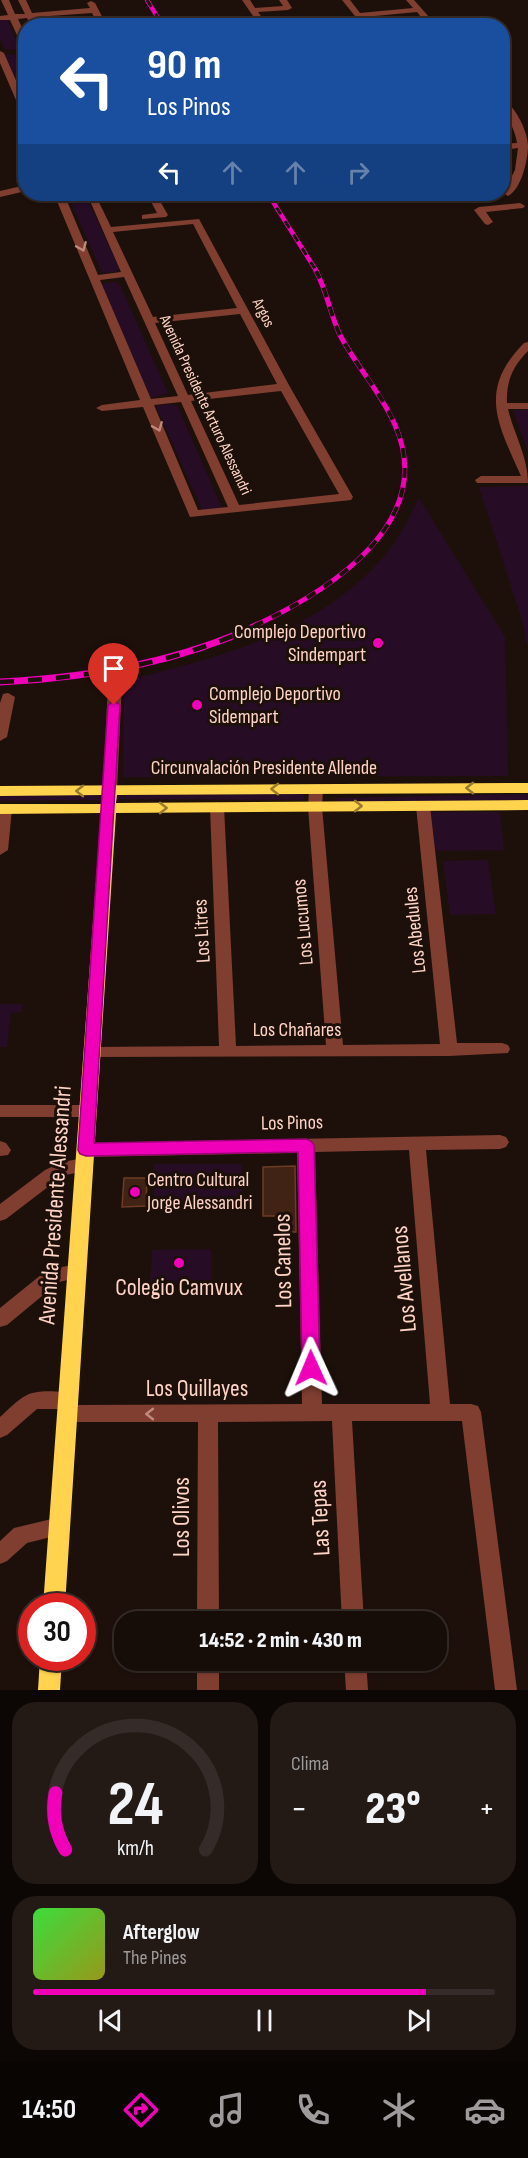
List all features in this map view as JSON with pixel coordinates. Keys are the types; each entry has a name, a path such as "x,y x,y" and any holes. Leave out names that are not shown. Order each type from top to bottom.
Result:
{"main road":[{"name":"Circunvalación Presidente Allende","path":"2,809 109,799 316,789 528,788"},
{"name":"Circunvalación Presidente Allende","path":"0,791 218,807 528,805"},
{"name":"Avenida Presidente Alessandri","path":"55,1593 109,799"},
{"path":"49,1690 50,1671"}],"street":[{"path":"5,0 18,32"},
{"path":"22,0 30,16"},
{"path":"89,0 99,18"},
{"path":"246,0 259,18"},
{"path":"254,10 288,8 283,0"},
{"path":"346,0 362,18"},
{"path":"410,0 426,18"},
{"path":"0,18 95,10"},
{"path":"359,15 418,10"},
{"path":"3,53 18,93"},
{"path":"510,116 526,145 517,180 510,186"},
{"path":"510,146 526,145"},
{"path":"1,190 18,189"},
{"path":"510,195 524,209"},
{"name":"Avenida Presidente Arturo Alessandri","path":"62,201 194,514 235,509 147,321 94,201"},
{"path":"105,225 163,215 156,201"},
{"path":"488,222 479,210 524,209"},
{"name":"Argos","path":"105,225 196,221 284,387 347,497 235,509"},
{"path":"95,278 127,274"},
{"path":"147,321 245,310"},
{"path":"481,480 528,479 501,414 501,390 505,374 514,358 528,345"},
{"path":"102,408 284,387"},
{"path":"501,406 528,406"},
{"name":"Avenida Presidente Alessandri","path":"109,799 115,683"},
{"path":"0,737 8,697"},
{"name":"Los Lucumos","path":"316,789 315,807 335,1051"},
{"name":"Los Abedules","path":"423,806 449,1050"},
{"name":"Los Litres","path":"218,807 228,1052"},
{"path":"0,850 2,809"},
{"name":"Los Chañares","path":"92,1053 502,1048"},
{"path":"0,1111 88,1112"},
{"name":"Los Pinos","path":"0,1214 51,1175 85,1157 306,1145 500,1142"},
{"name":"Los Avellanos","path":"417,1143 441,1411"},
{"name":"Los Canelos","path":"306,1145 312,1412"},
{"path":"0,1319 54,1275 77,1271"},
{"name":"Los Quillayes","path":"0,1429 33,1401 68,1408 208,1413 471,1412 506,1690"},
{"name":"Las Tepas","path":"342,1412 352,1611"},
{"name":"Los Olivos","path":"208,1413 208,1611"},
{"path":"0,1554 21,1535 60,1526"},
{"path":"208,1671 208,1690"},
{"path":"356,1671 357,1690"}],"shaded area":[{"path":"0,19 7,19 18,50 5,49 0,39"},
{"path":"5,54 18,55 18,84"},
{"path":"70,201 88,201 119,268 115,272 102,273"},
{"path":"114,282 120,285 168,393 151,398 101,284"},
{"path":"171,404 178,407 222,508 202,510 156,406"},
{"path":"513,410 528,410 528,452"},
{"path":"528,486 528,649 521,617 479,487"},
{"name":"Complejo Deportivo Sindempart","path":"419,498 505,637 508,776 123,777 124,681 235,650 305,619 337,599 367,575 392,546"},
{"path":"0,793 100,795 98,800 0,801"},
{"path":"301,793 305,795 303,800 114,799 118,794"},
{"path":"527,794 528,800 339,802 336,798"},
{"path":"430,812 500,812 504,850 435,851"},
{"path":"488,860 496,914 450,915 443,861"},
{"path":"0,1004 23,1004 22,1012 11,1013 7,1047 0,1047"},
{"path":"154,1164 242,1164 242,1205 153,1205"},
{"path":"211,1249 211,1283 150,1283 152,1250"}],"building":[{"path":"295,1166 296,1232 278,1232 278,1216 263,1216 263,1167"},
{"name":"Centro Cultural Jorge Alessandri","path":"124,1178 147,1178 146,1206 122,1207"}],"railway":[{"path":"147,0 158,18"},
{"path":"272,201 317,272"},
{"path":"254,626 314,594 343,573 369,549 389,522 402,493 404,460 395,425 383,401 340,335 316,271"},
{"path":"0,682 66,677 164,659 258,625"}],"place":[{"name":"Complejo Deportivo Sindempart","path":"378,643"},
{"name":"Complejo Deportivo Sidempart","path":"197,705"},
{"name":"Centro Cultural Jorge Alessandri","path":"135,1192"},
{"name":"Colegio Camvux","path":"179,1263"}],"route":[{"path":"114,705 86,1150 306,1145 311,1368"}]}
